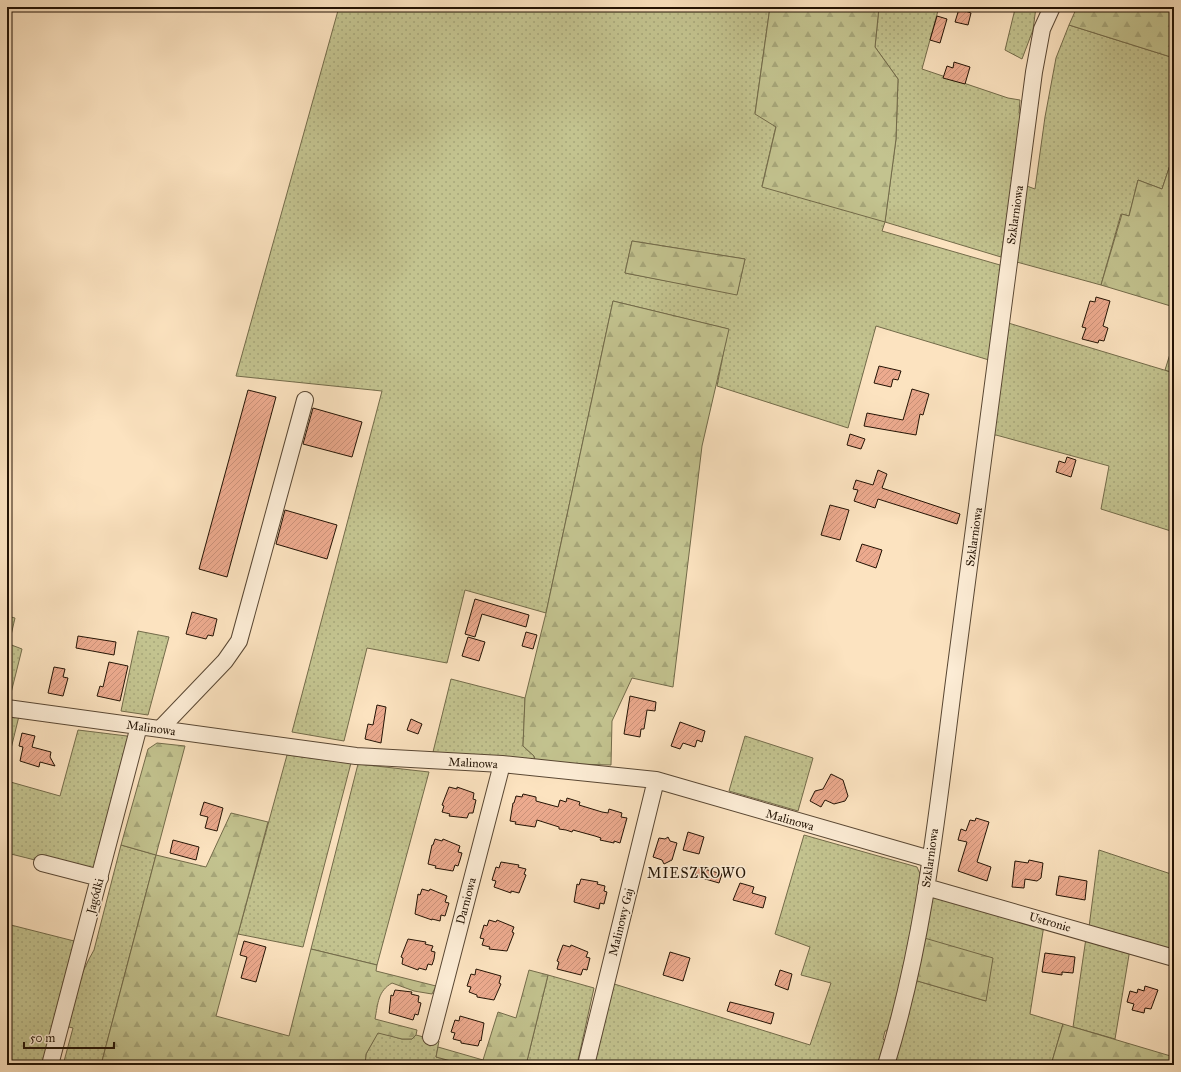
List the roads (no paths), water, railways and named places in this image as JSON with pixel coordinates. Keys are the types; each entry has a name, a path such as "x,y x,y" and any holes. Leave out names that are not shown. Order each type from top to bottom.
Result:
{"street":[{"name":"Szklarniowa","path":"886,1065 905,998 926,886 973,547 1034,72 1042,29 1052,7"},
{"path":"160,730 225,662 239,640 304,400"},
{"name":"Malinowa","path":"7,708 356,756 502,764 656,780 930,859"},
{"name":"Jagódki","path":"50,1065 139,726"},
{"name":"Darniowa","path":"431,1037 502,764"},
{"name":"Malinowy Gaj","path":"586,1065 656,780"},
{"path":"42,862 100,878"},
{"name":"Ustronie","path":"926,886 1174,958"}],"district":[{"name":"MIESZKOWO","path":"697,873"}]}
